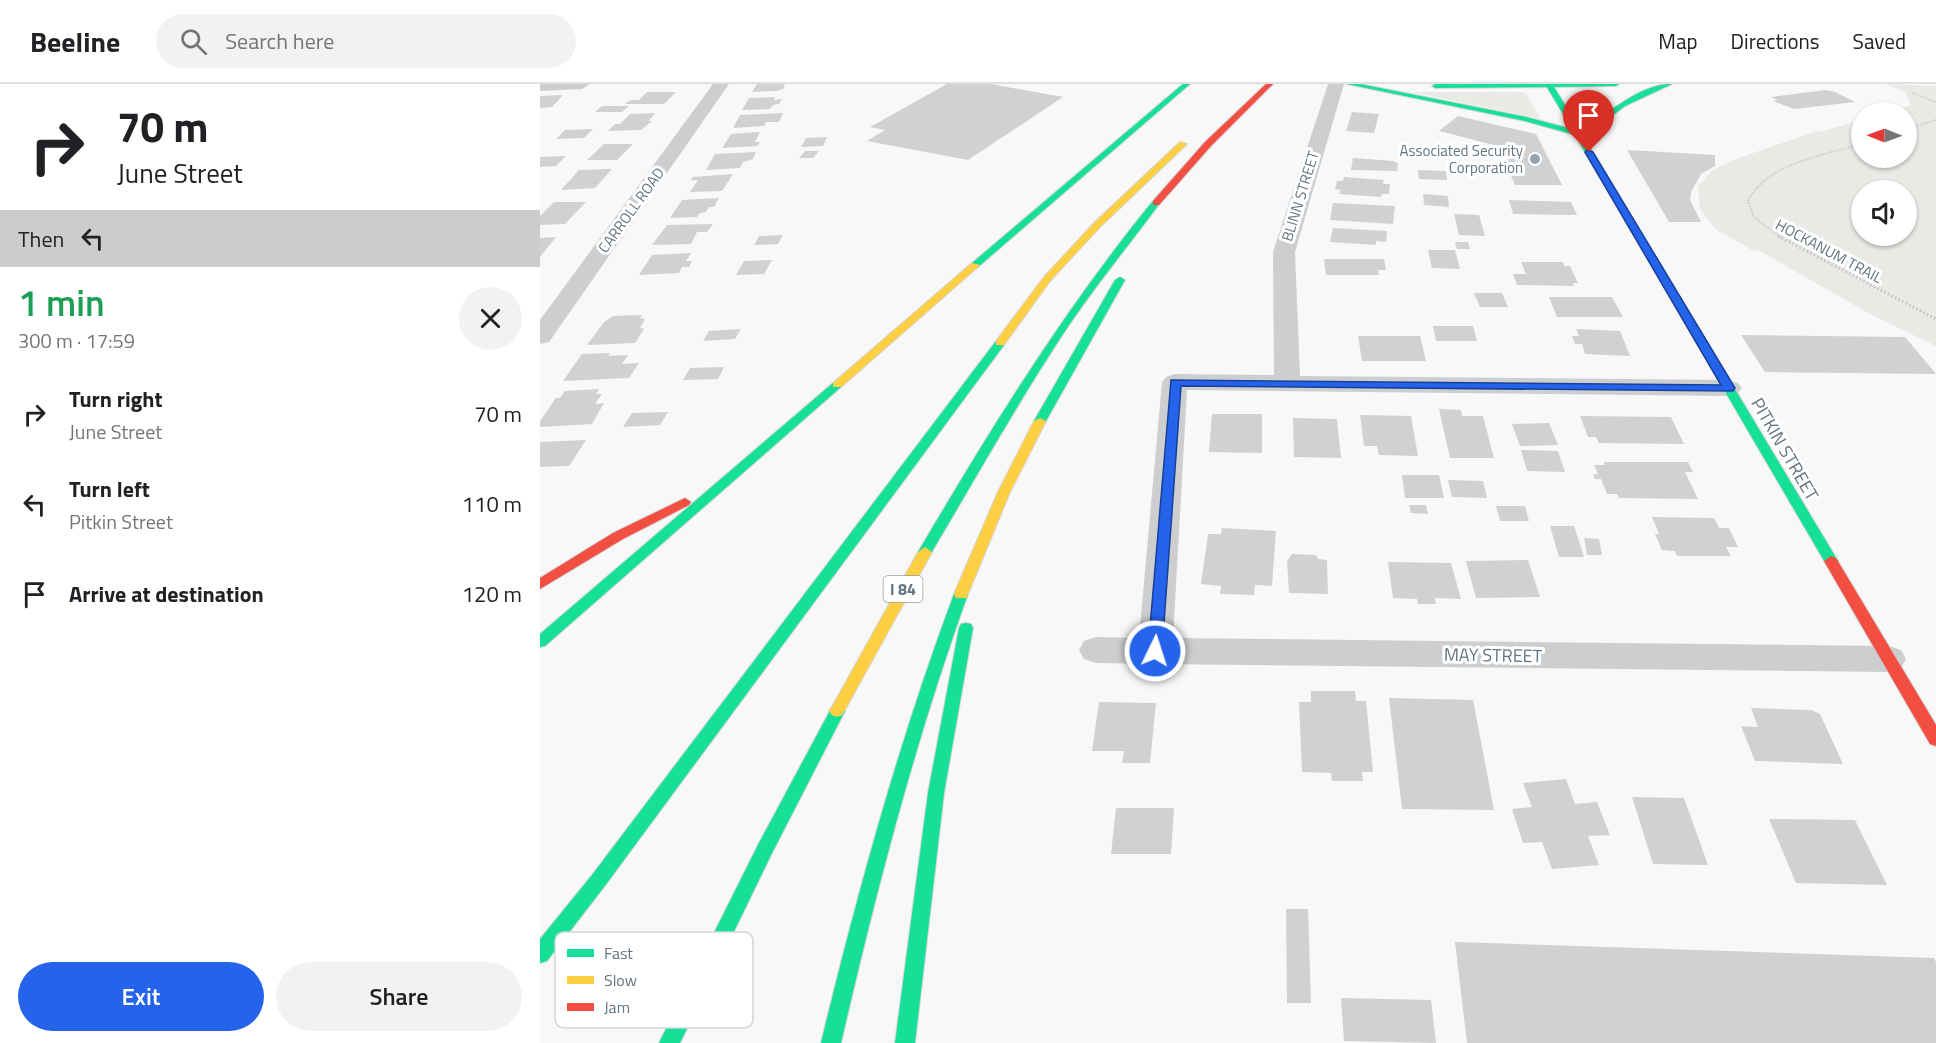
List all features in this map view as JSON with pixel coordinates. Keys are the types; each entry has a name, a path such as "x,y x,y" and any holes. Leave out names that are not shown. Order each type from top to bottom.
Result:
{"main road":[{"path":"540,642 728,482 1018,224 1187,84"},
{"path":"1350,84 1526,119 1578,133 1596,124 1622,104 1669,84"},
{"path":"1367,84 1463,87 1616,84"},
{"name":"PITKIN STREET","path":"1550,85 1936,739"},
{"name":"I 84","path":"725,932 834,716 957,497 1047,353 1092,286 1188,165 1266,87"},
{"path":"557,932 598,881 1047,279 1097,225 1178,148 1199,132 1243,110"},
{"path":"1147,236 1188,165"},
{"path":"831,1043 903,762 943,641 990,524 1047,407 1129,266"},
{"path":"540,584 638,526 728,482"},
{"path":"905,1043 936,793 957,668 990,524"},
{"path":"540,954 555,935"},
{"name":"I 84","path":"669,1043 677,1028"}],"street":[{"path":"540,86 582,84"},
{"name":"CARROLL ROAD","path":"540,337 721,84"},
{"name":"BLINN STREET","path":"1287,384 1284,252 1336,84"},
{"path":"1155,651 1175,382 1729,388"},
{"name":"MAY STREET","path":"1096,650 1889,659"}],"path":[{"path":"1912,93 1936,102"},
{"path":"1917,126 1936,120"},
{"name":"HOCKANUM TRAIL","path":"1851,148 1768,177 1750,191 1747,196 1748,208 1758,223 1772,232 1936,319"}],"shaded area":[{"path":"1886,84 1936,86 1936,346 1870,314 1758,250 1754,251 1715,229 1700,208 1698,187 1713,170 1736,159 1817,131 1821,132 1851,123 1851,168 1917,168 1917,102 1910,102 1905,92"},
{"path":"1412,92 1521,92 1526,94 1541,119"}],"building":[{"path":"757,84 785,85 783,89 776,91 752,92"},
{"path":"947,84 991,84 1063,97 968,160 867,141 885,130 870,127"},
{"path":"1826,90 1855,102 1794,109 1773,101 1777,100 1771,97"},
{"path":"647,92 676,92 664,104 625,104 630,100 639,100"},
{"path":"563,95 552,107 540,108 540,96"},
{"path":"775,97 774,100 782,99 779,104 773,105 770,109 742,110 749,98"},
{"path":"602,106 629,106 622,112 595,112"},
{"path":"1352,112 1379,114 1374,133 1346,131"},
{"path":"655,113 649,121 652,121 641,130 608,131 630,114"},
{"path":"783,113 779,122 766,122 764,126 733,128 740,115"},
{"path":"1458,116 1536,134 1562,185 1515,185 1498,146 1439,131"},
{"path":"593,129 584,138 556,139 565,130"},
{"path":"760,132 755,142 760,142 757,146 722,148 731,134"},
{"path":"827,137 823,146 801,147 806,138"},
{"path":"604,144 633,144 617,160 587,160"},
{"path":"1627,150 1715,155 1715,166 1701,174 1691,192 1690,200 1701,222 1669,222"},
{"path":"805,151 819,151 813,158 799,158"},
{"path":"756,152 753,159 743,162 740,168 706,170 715,154"},
{"path":"566,156 556,166 540,167 540,157"},
{"path":"1353,158 1393,161 1398,163 1397,171 1351,170"},
{"path":"612,169 595,188 561,190 579,170"},
{"path":"1418,170 1446,171 1447,180 1419,179"},
{"path":"733,174 722,191 690,192 698,180 691,180 693,177"},
{"path":"1344,177 1384,180 1383,184 1390,184 1389,194 1382,194 1381,197 1339,194 1341,190 1335,189 1337,181 1343,181"},
{"path":"1423,194 1448,196 1449,207 1424,205"},
{"path":"719,198 714,207 709,207 706,212 700,213 697,217 670,218 682,200"},
{"path":"1509,200 1571,202 1577,215 1513,214"},
{"path":"554,202 586,202 565,224 540,225 540,216"},
{"path":"1333,203 1395,206 1393,224 1330,220"},
{"path":"1454,214 1479,215 1485,236 1459,235"},
{"path":"713,224 707,232 697,232 691,244 652,245 667,225"},
{"path":"1333,228 1387,231 1386,242 1376,241 1376,245 1330,242"},
{"path":"783,235 778,244 754,245 759,236"},
{"path":"556,237 540,257 540,238"},
{"path":"1455,242 1468,242 1470,249 1457,249"},
{"path":"1428,250 1455,250 1460,269 1432,268"},
{"path":"691,253 686,261 692,261 689,267 682,267 679,273 639,275 652,255"},
{"path":"1324,259 1384,259 1386,270 1378,270 1379,275 1326,275"},
{"path":"772,260 764,274 736,275 744,261"},
{"path":"1521,262 1563,262 1564,266 1570,266 1578,283 1573,283 1574,286 1517,285 1513,274 1526,274"},
{"path":"1474,293 1502,293 1508,307 1480,307"},
{"path":"1549,297 1612,297 1623,317 1557,317"},
{"path":"642,315 640,318 645,319 640,328 644,329 635,343 587,345 604,322 613,316"},
{"path":"1433,326 1473,326 1477,341 1436,341"},
{"path":"741,329 735,339 703,341 709,331"},
{"path":"1576,329 1620,331 1630,356 1585,354 1582,344 1575,344 1572,336 1579,336"},
{"path":"1741,335 1905,337 1936,374 1765,372"},
{"path":"1358,336 1420,336 1426,361 1362,361"},
{"path":"610,353 608,356 628,355 622,364 639,363 629,378 563,381 582,354"},
{"path":"724,367 718,379 683,380 690,368"},
{"path":"599,389 596,394 602,394 595,404 604,403 592,424 540,427 540,421 556,398 560,398 565,391"},
{"path":"1439,409 1461,410 1462,416 1483,416 1494,458 1450,458"},
{"path":"668,412 660,425 623,427 632,413"},
{"path":"1212,414 1262,414 1262,453 1209,452"},
{"path":"1360,415 1411,416 1418,456 1379,455 1377,446 1364,446"},
{"path":"1580,416 1671,417 1684,444 1599,443 1596,437 1588,437"},
{"path":"1293,418 1337,419 1341,458 1294,457"},
{"path":"1549,423 1558,445 1520,446 1512,424"},
{"path":"586,440 569,466 540,467 540,442"},
{"path":"1521,450 1558,451 1565,472 1527,471"},
{"path":"1604,462 1688,462 1693,472 1685,472 1698,499 1619,498 1617,494 1607,494 1601,479 1595,479 1593,474 1598,474 1594,465 1605,465"},
{"path":"1402,475 1439,475 1444,498 1405,498"},
{"path":"1448,480 1483,481 1487,498 1452,497"},
{"path":"1409,505 1426,505 1428,514 1411,513"},
{"path":"1496,506 1525,506 1529,521 1500,521"},
{"path":"1652,517 1714,518 1719,528 1729,528 1738,547 1726,547 1731,556 1677,556 1675,551 1662,550 1655,534 1659,534"},
{"path":"1550,526 1574,526 1584,557 1559,557"},
{"path":"1222,528 1276,531 1272,586 1255,585 1254,595 1220,594 1221,586 1201,584 1208,534 1221,534"},
{"path":"1584,538 1599,539 1602,555 1587,555"},
{"path":"1292,554 1316,555 1318,559 1327,560 1328,594 1289,593 1287,561"},
{"path":"1528,560 1540,597 1476,598 1466,561"},
{"path":"1388,562 1451,563 1461,599 1435,598 1436,604 1418,604 1417,599 1393,598"},
{"path":"1311,691 1355,691 1356,701 1366,701 1373,772 1362,772 1363,781 1332,781 1331,773 1302,772 1299,702 1311,702"},
{"path":"1389,698 1473,700 1494,810 1402,809"},
{"path":"1099,702 1156,703 1150,763 1122,763 1124,751 1092,751"},
{"path":"1751,708 1811,710 1820,714 1843,764 1755,761 1741,726 1758,727"},
{"path":"1566,779 1575,804 1597,802 1610,835 1588,836 1599,865 1552,869 1542,842 1523,843 1512,809 1532,807 1523,783"},
{"path":"1632,797 1684,798 1708,865 1653,864"},
{"path":"1116,808 1174,808 1171,854 1111,854"},
{"path":"1769,819 1855,820 1887,885 1796,883"},
{"path":"1286,909 1308,909 1311,1003 1287,1003"},
{"path":"1455,942 1934,958 1936,962 1936,1043 1467,1043"},
{"path":"1341,998 1431,1000 1436,1043 1344,1041"}],"traffic: fast":[{"path":"975,265 1187,84"},
{"path":"1350,84 1526,119 1578,133 1596,124 1622,104 1669,84"},
{"path":"1549,84 1831,561"},
{"path":"1435,86 1616,84"},
{"path":"925,552 1005,417 1062,328 1092,285 1156,203"},
{"path":"1040,421 1120,280"},
{"path":"557,932 1000,343"},
{"path":"540,642 837,385"},
{"path":"831,1043 858,929 904,760 961,594"},
{"path":"905,1043 936,793 966,628"},
{"path":"724,932 837,711"},
{"path":"540,954 555,935"},
{"path":"669,1043 676,1028"}],"traffic: slow":[{"path":"1000,343 1047,279 1097,225 1183,144"},
{"path":"837,385 975,265"},
{"path":"961,594 1004,492 1040,421"},
{"path":"837,711 925,552"}],"traffic: jam":[{"path":"1156,203 1208,144 1270,84"},
{"path":"540,584 618,536 685,502"},
{"path":"1831,561 1936,739"}],"place":[{"name":"Associated Security Corporation","path":"1535,159"}],"route":[{"path":"1155,651 1175,382 1729,388 1589,152"}]}
